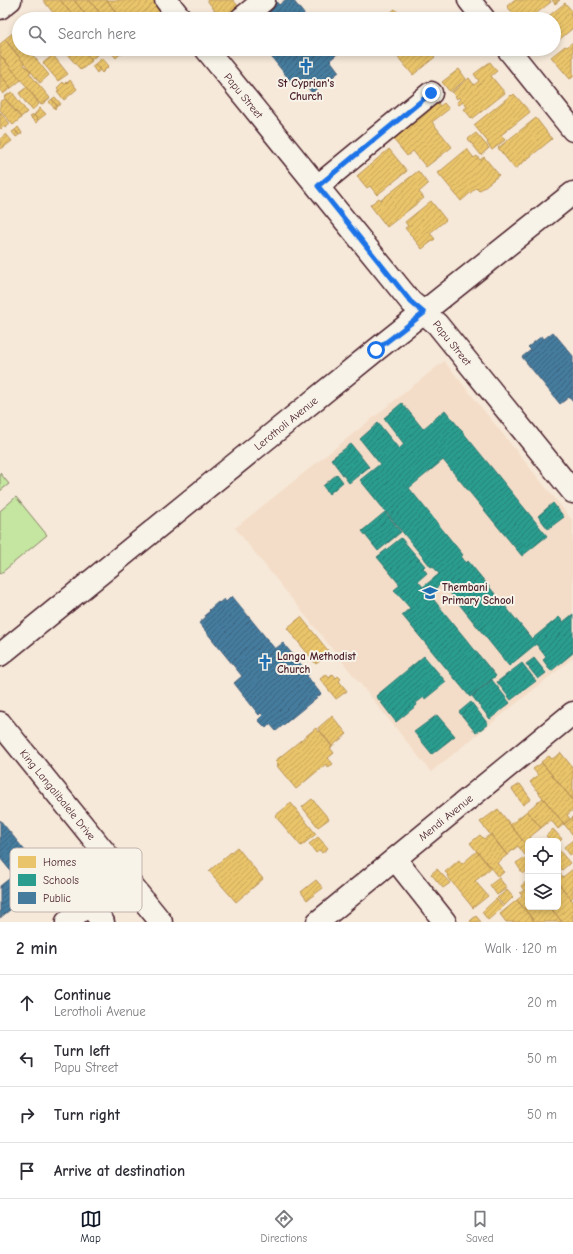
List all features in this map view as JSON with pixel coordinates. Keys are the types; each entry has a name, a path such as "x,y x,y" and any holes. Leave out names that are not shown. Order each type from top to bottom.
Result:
{"street":[{"path":"0,8 10,0"},
{"path":"166,0 175,12"},
{"path":"249,12 264,0"},
{"path":"469,0 478,12"},
{"name":"Papu Street","path":"212,56 411,302 437,324 573,492"},
{"path":"514,56 573,130"},
{"path":"318,186 431,93"},
{"name":"Lerotholi Avenue","path":"0,655 370,355 573,193"},
{"name":"Mendi Avenue","path":"318,922 573,713"},
{"name":"King Langalibalele Drive","path":"0,723 102,848"},
{"path":"394,859 446,922"},
{"name":"King Langalibalele Drive","path":"142,898 161,922"},
{"path":"66,922 78,912"},
{"path":"95,912 103,922"}],"shaded area":[{"name":"Thembani Primary School","path":"444,361 573,521 573,658 431,772 235,528"}],"green space":[{"path":"0,473 9,484 0,491"},
{"path":"16,497 47,535 0,574 0,511"}],"building: Homes":[{"path":"43,0 60,0 70,12 52,12"},
{"path":"60,0 74,0 83,12 70,12"},
{"path":"74,0 89,0 99,12 83,12"},
{"path":"89,0 107,0 115,12 99,12"},
{"path":"107,0 154,0 164,12 115,12"},
{"path":"207,0 233,0 239,7 233,12 216,12"},
{"path":"514,0 550,0 551,2 538,12 512,12 507,6"},
{"path":"552,0 560,0 555,4"},
{"path":"565,3 573,12 570,15 573,19 573,28 561,38 561,12 554,12"},
{"path":"12,34 12,48 5,39"},
{"path":"5,40 12,48 12,56 18,56 24,63 23,64 31,72 29,73 50,98 41,105 0,55 0,44"},
{"path":"573,42 573,77 570,79 551,57 561,56 561,49 565,46 567,47"},
{"path":"0,55 21,80 11,88 0,74"},
{"path":"19,56 34,56 49,75 40,83"},
{"path":"54,56 68,74 58,81 43,63"},
{"path":"69,56 88,56 92,61 81,70"},
{"path":"88,56 96,56 91,60"},
{"path":"397,56 435,57 413,75"},
{"path":"102,58 109,66 102,73 95,64"},
{"path":"490,62 497,71 491,76 505,93 472,119 464,109 467,107 463,102 459,105 457,102 460,99 459,97 457,99 452,92 469,78 474,85 479,81 474,74"},
{"path":"95,64 100,70 97,73 92,66"},
{"path":"459,69 466,79 450,92 442,82"},
{"path":"0,74 11,88 3,94 0,90"},
{"path":"70,80 77,89 64,100 57,91 59,90 57,88 63,82 64,84"},
{"path":"27,87 39,104 32,110 19,93"},
{"path":"12,92 27,112 21,117 4,97"},
{"path":"514,94 530,112 501,135 505,140 492,150 487,143 488,142 474,125"},
{"path":"55,97 61,104 57,106 52,99"},
{"path":"5,99 21,118 13,125 0,110 0,102"},
{"path":"52,99 57,106 55,109 49,102"},
{"path":"438,103 440,106 444,103 449,109 432,122 452,147 426,167 413,151 407,156 393,139"},
{"path":"40,108 46,114 38,120 34,115"},
{"path":"0,112 10,124 1,129 0,128"},
{"path":"34,115 38,120 36,123 30,117"},
{"path":"536,118 552,139 515,169 498,148"},
{"path":"18,127 22,133 19,135 15,130"},
{"path":"15,130 19,135 16,137 12,132"},
{"path":"476,133 489,148 481,155 468,139"},
{"path":"6,134 12,141 1,149 0,139"},
{"path":"389,149 407,171 377,195 370,186 367,188 357,176"},
{"path":"467,149 474,158 477,156 480,160 484,157 499,175 479,191 476,188 461,201 438,173"},
{"path":"418,171 428,184 419,192 424,198 387,227 370,205 379,198 381,200"},
{"path":"431,201 446,220 430,233 435,239 422,249 405,228 408,226 405,222"},
{"path":"301,617 330,653 316,664 287,628"},
{"path":"326,674 329,678 333,674 336,678 338,676 341,679 339,681 347,691 336,699 320,679"},
{"path":"332,716 347,734 332,746 318,728"},
{"path":"316,728 332,747 330,748 334,753 328,758 333,764 328,767 326,764 296,789 277,766 279,765 275,761"},
{"path":"561,753 573,768 573,800 541,762 549,756 552,759"},
{"path":"542,763 573,800 573,810 567,815 570,819 564,824 530,782 538,775 533,769"},
{"path":"520,784 531,799 523,805 512,789"},
{"path":"543,798 564,824 558,829 551,820 541,828 527,811"},
{"path":"312,799 329,819 318,827 302,807"},
{"path":"291,803 316,834 301,846 275,816"},
{"path":"498,809 525,843 525,855 518,846 507,855 480,822"},
{"path":"527,811 541,828 530,837 531,838 525,838 525,843 510,825"},
{"path":"573,817 573,835 564,824"},
{"path":"553,829 562,839 548,838 546,836"},
{"path":"491,834 507,855 497,863 504,872 498,877 470,843 480,835 484,839"},
{"path":"318,837 328,848 322,853 320,850 316,853 309,844"},
{"path":"573,840 573,853 570,855 564,847"},
{"path":"237,847 263,879 236,902 209,871"},
{"path":"477,851 491,868 475,881 488,896 473,908 445,872 459,860 462,864"},
{"path":"561,852 570,863 562,870 561,869"},
{"path":"524,858 525,859 525,872 523,874 516,863"},
{"path":"437,869 450,883 443,888 431,874"},
{"path":"573,869 573,897 571,899 561,887 561,875 563,877"},
{"path":"499,878 507,888 497,895 490,885"},
{"path":"316,880 323,888 307,900 301,892"},
{"path":"525,883 525,910 517,900 522,896 520,893 524,890 521,886"},
{"path":"561,887 573,901 573,922 562,922 552,910 561,910"},
{"path":"507,890 513,897 504,906 497,898"},
{"path":"496,899 503,907 488,920 482,912"},
{"path":"517,900 535,922 506,922 500,914"},
{"path":"525,910 552,910 562,922 535,922"},
{"path":"476,916 481,922 470,921"}],"building: Schools":[{"path":"402,403 423,429 445,410 547,536 522,556 443,460 409,488 463,555 461,556 466,563 468,561 532,639 559,617 563,622 573,614 573,653 551,671 543,660 546,657 536,644 509,666 442,583 429,594 496,676 470,697 402,615 410,608 394,590 400,585 377,557 401,538 425,566 423,568 427,573 418,581 423,587 439,574 433,566 431,567 360,480 380,464 360,439 378,423 399,449 404,444 384,418"},
{"path":"351,444 369,467 349,483 331,459"},
{"path":"337,474 343,482 329,494 323,486"},
{"path":"553,503 564,517 548,529 538,516"},
{"path":"385,512 401,532 378,551 362,531"},
{"path":"424,656 446,682 425,699 424,697 416,703 417,705 396,722 376,696"},
{"path":"534,658 546,673 538,679 526,664"},
{"path":"522,663 536,681 511,700 497,682"},
{"path":"492,680 510,703 490,719 472,696"},
{"path":"471,702 488,724 476,733 459,712"},
{"path":"437,715 455,736 432,754 414,732"}],"building: Public":[{"path":"271,0 275,0 279,5 285,0 293,0 302,12 263,12"},
{"name":"St Cyprian's Church","path":"271,56 335,56 330,60 339,72 312,93 303,82 296,88"},
{"path":"553,332 573,356 573,402 569,397 560,404 522,357 531,350 528,347 542,336 544,339"},
{"name":"Langa Methodist Church","path":"232,596 275,649 283,643 309,674 307,676 321,694 276,731 270,724 266,728 258,720 263,715 261,713 259,715 234,683 242,676 199,623 206,617 205,615 210,611 209,610 218,602 219,603 224,599 226,602"},
{"path":"0,820 23,848 10,848 10,870 0,858"},
{"path":"10,878 10,910 0,918 0,886"}],"place":[{"name":"St Cyprian's Church","path":"306,66"},
{"name":"Thembani Primary School","path":"430,593"},
{"name":"Langa Methodist Church","path":"265,662"}],"route":[{"path":"376,350 424,313 411,302 318,186 431,93"}]}
